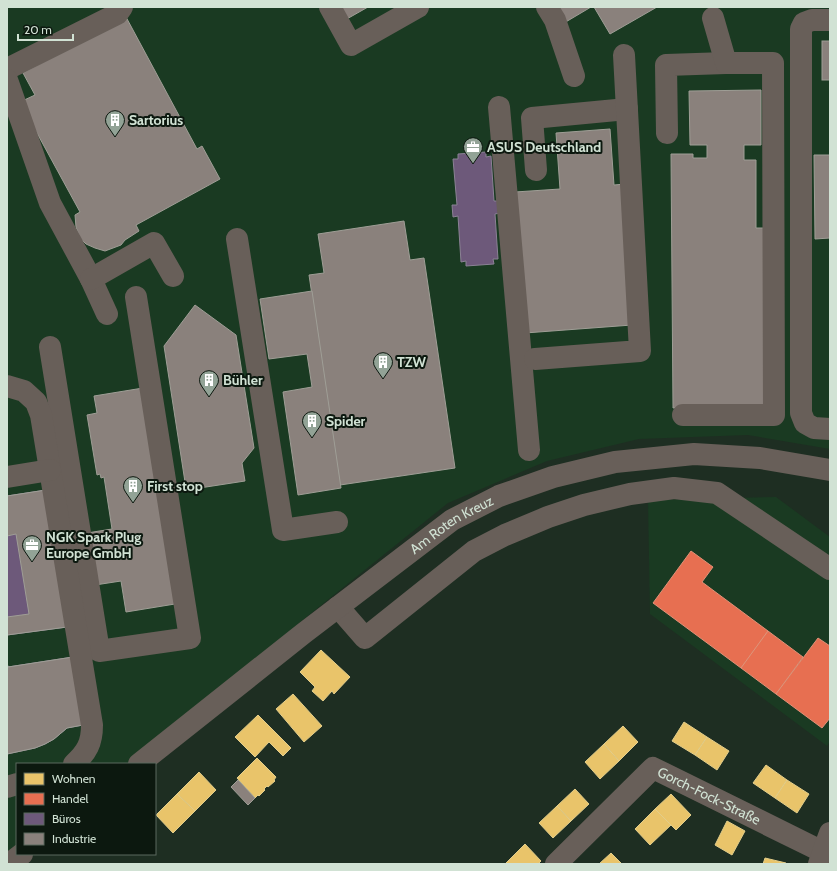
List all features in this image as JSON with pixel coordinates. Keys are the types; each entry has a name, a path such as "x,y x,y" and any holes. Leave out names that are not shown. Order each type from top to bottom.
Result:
{"street":[{"path":"7,69 117,14 122,7"},
{"path":"330,7 351,45 418,7"},
{"path":"548,7 555,20 574,76"},
{"path":"713,18 726,63"},
{"path":"830,20 812,20 804,23 801,30 801,413 805,423 814,428 830,428"},
{"path":"535,359 640,351 624,55"},
{"path":"667,133 666,65 773,63 774,415 683,415"},
{"path":"7,80 50,202 91,279 107,314"},
{"path":"499,107 529,450"},
{"path":"536,170 532,118 627,109"},
{"path":"237,239 283,530 337,522"},
{"path":"91,279 154,243 173,276"},
{"path":"50,347 99,651 190,638 136,297"},
{"path":"7,386 24,391 36,402 41,415 92,725 92,734 88,747 82,757 75,763"},
{"name":"Am Roten Kreuz","path":"140,763 338,607 452,520 499,496 553,477 615,462 694,454 760,458 830,470"},
{"path":"7,477 50,470"},
{"path":"338,607 365,638 474,551 505,535 584,504 630,494 674,488 717,493 830,570"},
{"name":"Gorch-Fock-Straße","path":"556,864 653,768 824,850"},
{"path":"9,864 21,855"}],"shaded area":[{"path":"7,7 830,7 830,449 748,435 639,439 547,461 448,503 299,623 154,763 16,763 16,848 7,852"},
{"path":"776,497 830,537 830,741 827,746 650,614 648,500"}],"building: Wohnen":[{"path":"321,650 350,677 334,694 332,691 323,701 312,691 315,687 300,672"},
{"path":"293,694 322,726 304,742 276,709"},
{"path":"258,715 291,748 283,756 269,742 255,757 235,737"},
{"path":"684,722 707,737 695,755 672,741"},
{"path":"623,726 638,742 619,761 604,744"},
{"path":"707,737 729,751 717,770 695,755"},
{"path":"604,744 619,761 600,779 585,762"},
{"path":"257,758 276,777 274,780 275,781 268,787 267,786 259,796 258,795 255,798 237,778"},
{"path":"766,765 787,780 775,798 753,783"},
{"path":"199,772 216,790 195,811 177,794"},
{"path":"787,780 809,794 797,813 775,798"},
{"path":"575,789 589,804 571,821 557,806"},
{"path":"177,794 195,811 173,833 156,815"},
{"path":"671,794 691,815 676,830 655,809"},
{"path":"557,806 571,821 553,838 539,823"},
{"path":"655,809 671,825 650,845 635,829"},
{"path":"727,821 745,831 732,855 715,845"},
{"path":"525,844 541,861 538,864 507,864 506,863"},
{"path":"611,853 622,864 599,864"},
{"path":"765,858 786,863 786,864 763,864"}],"building: Handel":[{"path":"691,551 713,567 702,582 768,631 741,668 653,603"},
{"path":"768,631 803,657 776,694 741,668"},
{"path":"818,638 830,646 830,718 822,728 776,694"}],"building: Büros":[{"path":"486,152 486,157 491,156 494,201 499,201 500,213 495,214 498,259 493,259 494,264 466,266 466,261 461,262 458,216 453,217 452,205 457,205 453,159 458,159 458,154"},
{"name":"NGK Spark Plug Europe GmbH","path":"46,490 67,627 7,635 7,496"},
{"path":"73,657 83,725 67,728 54,739 35,748 7,754 7,663 8,667"}],"building: Industrie":[{"path":"338,7 368,7 345,20"},
{"path":"555,7 591,7 564,23"},
{"path":"594,7 657,7 610,34"},
{"name":"Sartorius","path":"126,17 197,149 202,146 220,179 136,225 139,231 125,240 121,245 105,251 86,244 80,238 76,227 75,215 80,212 20,102 35,95 23,73"},
{"path":"822,41 830,41 830,80 822,80"},
{"path":"761,90 761,145 744,145 744,160 756,160 756,228 767,228 768,408 673,408 671,154 693,154 693,158 707,158 707,145 690,145 689,91"},
{"path":"610,129 614,185 625,184 632,325 525,333 515,192 560,189 556,133"},
{"path":"814,155 830,155 830,238 815,239"},
{"name":"TZW","path":"404,221 410,260 424,258 455,468 340,485 309,275 324,273 318,234"},
{"name":"Spider","path":"312,291 341,488 298,495 283,392 312,387 307,354 269,359 260,299"},
{"name":"Bühler","path":"195,305 236,335 254,448 242,463 245,481 193,489 185,482 164,346"},
{"name":"First stop","path":"143,388 175,604 126,612 121,581 95,585 87,533 112,529 104,477 101,478 100,474 97,475 87,415 97,413 94,396"},
{"name":"NGK Spark Plug Europe GmbH","path":"46,490 67,627 7,635 7,617 29,614 16,534 7,536 7,496"},
{"path":"73,657 83,725 67,728 54,739 35,748 7,754 7,663 8,667"},
{"path":"238,780 255,798 248,805 231,787"}],"place":[{"name":"Sartorius","path":"115,137"},
{"name":"ASUS Deutschland","path":"473,164"},
{"name":"TZW","path":"383,379"},
{"name":"Bühler","path":"209,397"},
{"name":"Spider","path":"312,438"},
{"name":"First stop","path":"133,503"},
{"name":"NGK Spark Plug Europe GmbH","path":"32,562"}]}
